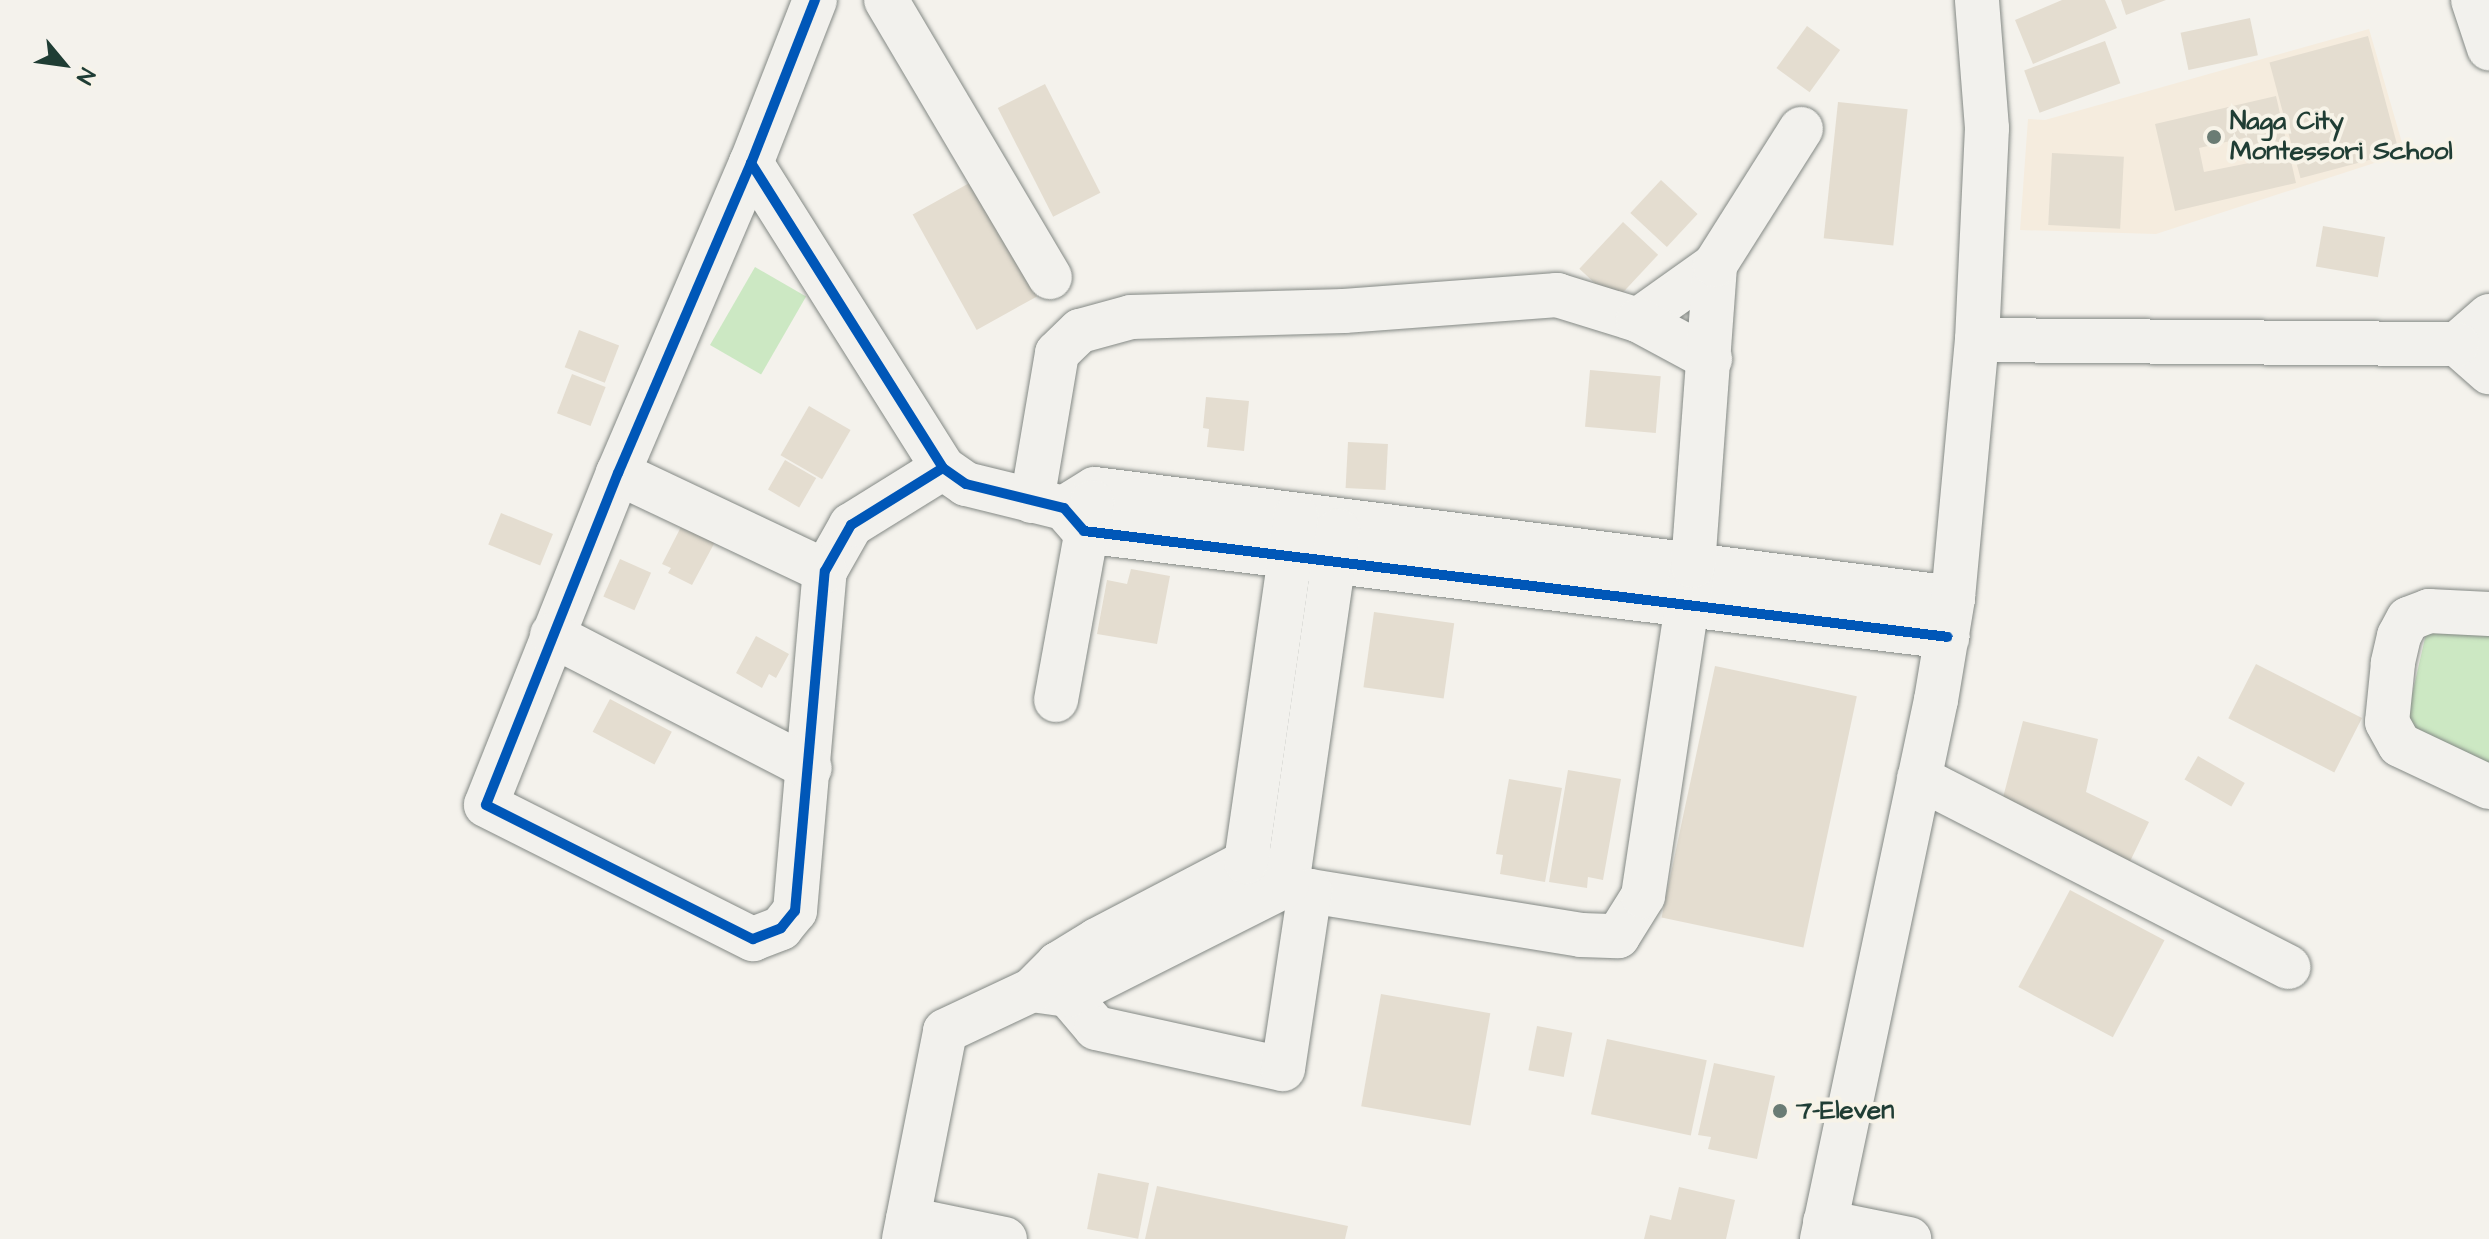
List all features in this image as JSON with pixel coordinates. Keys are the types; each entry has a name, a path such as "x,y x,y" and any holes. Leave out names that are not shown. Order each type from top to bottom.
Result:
{"street":[{"path":"815,0 751,163 618,473 486,805 753,939 781,928 795,911 825,571 851,525 954,476"},
{"path":"886,0 1050,277"},
{"path":"1909,1239 1823,1230 1950,617 1977,340 1987,128 1977,0"},
{"path":"2473,0 2489,45"},
{"path":"1638,320 1715,265 1801,129"},
{"path":"751,163 954,476 1056,505 1293,536 1334,562 1689,585 1950,617"},
{"path":"1246,862 1298,888 1581,935 1618,936 1643,896 1689,585 1710,359 1715,265"},
{"path":"1056,700 1057,353 1080,331 1131,317 1344,311 1557,295 1638,320 1710,359"},
{"path":"1977,340 2473,358 2489,316"},
{"path":"618,473 825,571"},
{"path":"1293,536 1340,519 1689,585"},
{"path":"1053,983 1096,1028 1283,1069 1298,888 1340,519"},
{"path":"1053,983 1246,862 1293,536"},
{"path":"2489,614 2429,611 2408,619 2399,636 2393,663 2387,722 2400,745 2489,787"},
{"path":"552,635 810,768"},
{"path":"1919,778 2289,967"},
{"path":"1005,1239 906,1229 945,1031 1053,983 1298,888"}],"shaded area":[{"name":"Naga City Montessori School","path":"2369,29 2405,153 2156,234 2020,230 2028,119 2045,120"}],"green space":[{"path":"755,267 806,296 761,374 710,345"},
{"path":"2428,625 2489,631 2489,766 2405,725"}],"building":[{"path":"2062,0 2105,0 2117,28 2033,64 2015,20"},
{"path":"2121,0 2166,0 2126,15"},
{"path":"2250,18 2258,55 2188,70 2181,33"},
{"path":"1807,26 1840,50 1810,92 1776,68"},
{"path":"2368,36 2399,152 2301,178 2269,62"},
{"path":"2105,41 2120,83 2040,113 2024,70"},
{"path":"1045,84 1100,193 1053,217 998,108"},
{"path":"2276,96 2296,183 2175,211 2155,124","holes":["2244,138 2249,163 2204,172 2199,148"]},
{"path":"1838,102 1908,109 1893,246 1824,238"},
{"path":"2052,153 2124,157 2120,229 2048,225"},
{"path":"1661,180 1698,214 1667,247 1630,213"},
{"path":"973,181 1037,296 977,330 913,214"},
{"path":"1623,222 1658,255 1614,302 1579,269"},
{"path":"2323,226 2385,237 2378,277 2316,266"},
{"path":"579,330 619,345 605,383 565,367"},
{"path":"1590,370 1661,376 1656,433 1585,427"},
{"path":"572,374 606,387 591,426 557,413"},
{"path":"1206,397 1249,401 1244,451 1207,447 1209,429 1203,428"},
{"path":"809,406 851,430 822,479 780,455"},
{"path":"1348,442 1388,444 1386,490 1346,488"},
{"path":"785,460 816,478 799,507 768,489"},
{"path":"501,513 553,534 540,566 488,545"},
{"path":"683,523 716,540 692,585 668,573 671,568 662,564"},
{"path":"620,559 651,573 634,610 603,596"},
{"path":"1131,569 1170,576 1157,644 1097,634 1107,580 1127,584"},
{"path":"1374,612 1454,623 1444,699 1363,687"},
{"path":"756,636 789,654 776,678 769,674 762,688 736,673"},
{"path":"2256,664 2362,718 2334,772 2228,718"},
{"path":"1715,666 1857,696 1803,948 1662,917"},
{"path":"610,699 672,732 654,765 593,732"},
{"path":"2023,721 2098,739 2086,792 2149,822 2123,876 2000,809"},
{"path":"2198,756 2245,783 2231,806 2184,779"},
{"path":"1568,770 1621,779 1603,880 1588,877 1587,888 1549,882"},
{"path":"1509,779 1562,788 1545,882 1500,874 1503,855 1496,854"},
{"path":"2070,890 2164,940 2113,1037 2018,987"},
{"path":"1381,994 1490,1013 1471,1126 1361,1106"},
{"path":"1537,1026 1572,1033 1564,1077 1528,1070"},
{"path":"1607,1039 1707,1060 1691,1136 1591,1114"},
{"path":"1714,1063 1775,1076 1757,1159 1708,1149 1711,1137 1698,1135"},
{"path":"1098,1173 1149,1183 1138,1239 1087,1229"},
{"path":"1157,1186 1348,1226 1345,1239 1145,1239"},
{"path":"1679,1187 1735,1200 1726,1239 1644,1239 1650,1215 1671,1220"}],"cycle path":[{"path":"815,0 751,163 618,473 486,805 753,939 781,928 795,911 825,571 851,525 943,468"},
{"path":"751,163 943,468 966,484 1064,508 1084,531 1948,637"}],"place":[{"name":"Naga City Montessori School","path":"2214,137"},
{"name":"7-Eleven","path":"1780,1111"}]}
